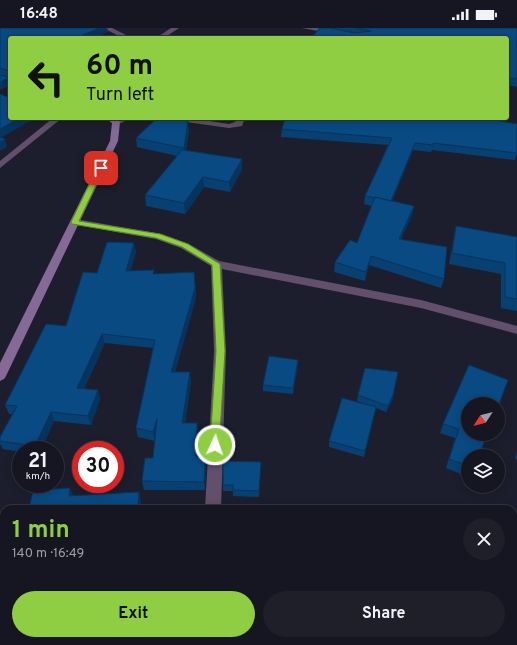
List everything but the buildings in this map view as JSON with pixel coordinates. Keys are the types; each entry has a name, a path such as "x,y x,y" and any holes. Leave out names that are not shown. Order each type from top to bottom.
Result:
{"street":[{"path":"106,28 124,36"},
{"path":"163,36 176,28"},
{"path":"305,28 354,36"},
{"path":"0,165 56,120"},
{"path":"0,376 114,141 113,120"},
{"path":"186,120 229,126 240,124 241,120"},
{"path":"75,222 158,236 185,246 216,264 420,304 517,330"},
{"path":"213,505 220,351 216,264"}],"route":[{"path":"101,168 75,222 158,236 185,246 216,264 220,351 215,445"}]}
